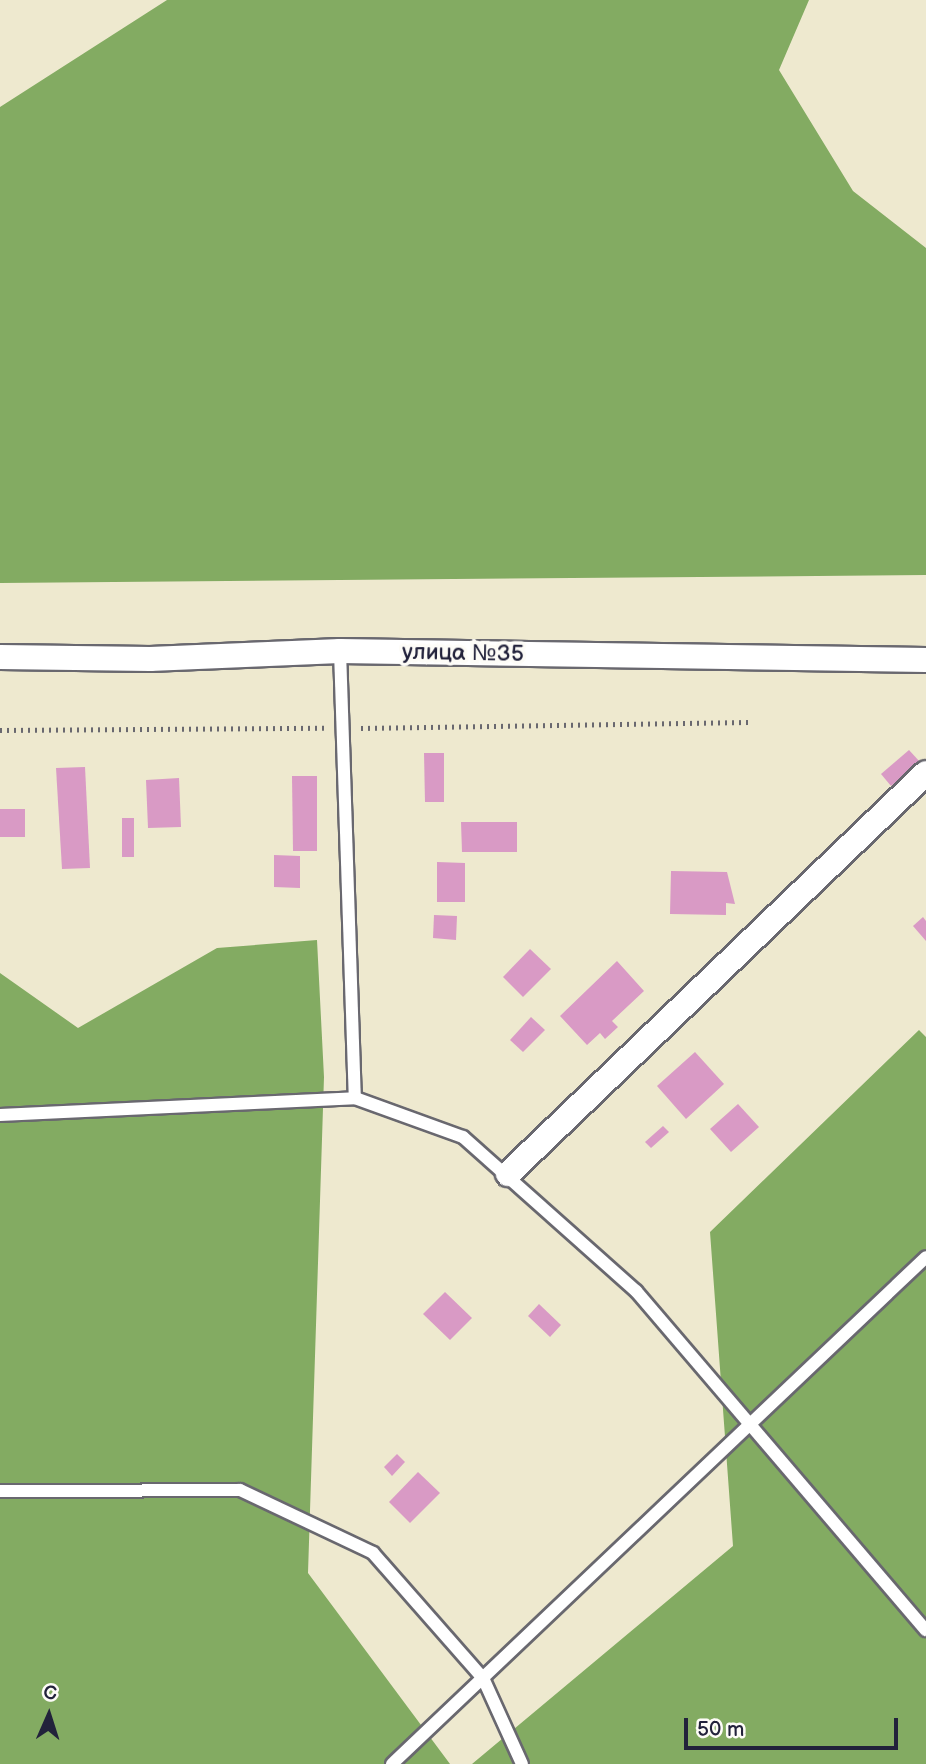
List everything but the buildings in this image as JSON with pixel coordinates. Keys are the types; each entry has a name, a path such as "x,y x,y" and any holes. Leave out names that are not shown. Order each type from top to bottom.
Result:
{"street":[{"name":"улица №35","path":"0,657 150,659 340,651 926,660"},
{"path":"508,1174 926,773"}],"lane":[{"path":"340,651 355,1098"},
{"path":"0,1115 355,1098 463,1137 508,1174 636,1291 752,1422 926,1630"},
{"path":"392,1764 926,1257"},
{"path":"0,1491 240,1490 373,1553 483,1678 522,1764"}],"path":[{"path":"0,730 749,722"}],"green space":[{"path":"167,0 809,0 779,70 853,191 926,248 926,575 0,583 0,107"},
{"path":"317,940 324,1077 308,1573 450,1764 0,1764 0,973 78,1028 217,948"},
{"path":"919,1030 926,1037 926,1764 472,1764 733,1546 710,1232"}]}
